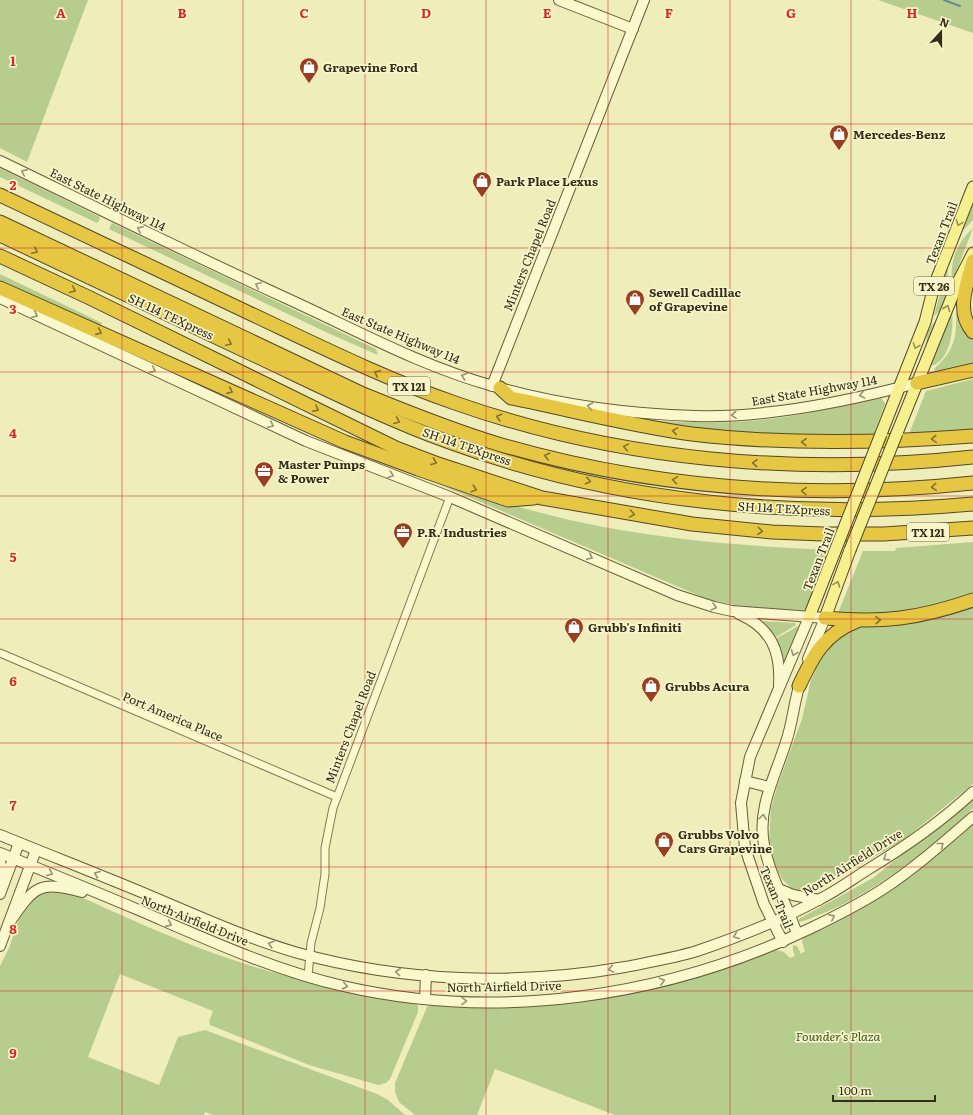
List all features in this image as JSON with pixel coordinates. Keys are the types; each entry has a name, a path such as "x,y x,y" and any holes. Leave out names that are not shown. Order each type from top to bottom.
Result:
{"highway":[{"name":"TX 121","path":"0,195 383,376 456,403 504,418 553,431 644,450 751,462 850,466 914,463 973,457"},
{"name":"SH 114 TEXpress","path":"0,222 363,394 453,430 512,447 586,465 642,476 741,488 840,492 890,490 973,483"},
{"name":"SH 114 TEXpress","path":"0,235 366,408 451,443 538,469 641,492 739,506 838,511 888,510 973,504"},
{"name":"TX 121","path":"0,256 90,298 396,448 438,464 542,498 692,524 772,532 884,534 973,528"},
{"path":"973,261 963,300 964,315 973,332"},
{"path":"0,288 350,444 508,500 542,498"},
{"path":"917,383 973,370"},
{"path":"496,387 512,398 657,428 718,436 798,442 840,443 973,436"},
{"path":"825,618 858,621 914,617 932,614 973,600"},
{"path":"799,686 812,658 829,637 845,626 858,621"}],"main road":[{"path":"559,0 633,29"},
{"name":"Minters Chapel Road","path":"496,387 644,0"},
{"name":"East State Highway 114","path":"0,161 202,259 417,358 496,387 611,409 697,416 747,414 774,411 917,383"},
{"name":"Texan Trail","path":"782,942 753,877 745,848 742,803 750,757 758,736 779,692 900,387 925,322 934,286 973,187"},
{"name":"Texan Trail","path":"797,934 769,865 764,844 762,823 769,786 786,742 799,686 806,664 850,550 958,282 973,253"},
{"path":"0,298 306,441 450,497 639,580 696,602 732,611 825,618"},
{"path":"732,611 748,618 763,629 772,641 780,674 779,692"},
{"path":"745,781 769,786"},
{"name":"North Airfield Drive","path":"0,835 238,932 310,956 388,971 494,980 588,973 665,960 697,951 772,922 819,900 927,831 973,792"},
{"name":"North Airfield Drive","path":"0,853 266,963 343,986 425,999 513,1001 558,1000 642,987 710,968 782,942 881,890 943,844 973,817"},
{"path":"0,894 19,843"},
{"path":"0,946 36,850"},
{"path":"0,861 4,883"},
{"path":"9,922 24,901 42,887 62,887 124,904"},
{"path":"778,889 793,895 819,900"},
{"path":"425,999 426,975"}],"street":[{"name":"Minters Chapel Road","path":"308,976 310,956 325,874 328,832 337,797 450,497"},
{"name":"Port America Place","path":"0,653 337,797"}],"green space":[{"path":"0,0 88,0 27,162 0,148"},
{"path":"878,0 973,0 973,33"},
{"path":"0,168 100,217 99,221 97,223 0,177"},
{"path":"973,203 973,220 961,233"},
{"path":"112,223 376,349 378,355 330,334 109,229"},
{"path":"973,228 952,283 952,267 955,253 962,240"},
{"path":"948,265 945,299 939,312 934,316"},
{"path":"0,274 102,323 99,328 0,285"},
{"path":"952,311 950,343 947,351 943,358 930,366"},
{"path":"956,312 973,338 973,362 935,371 934,369 946,356 953,344 956,329"},
{"path":"939,317 927,348 926,339 928,331"},
{"path":"973,379 973,429 909,434 926,391"},
{"path":"881,397 885,404 873,436 819,437 765,435 658,423 659,421 749,421 785,417"},
{"path":"441,485 548,515 614,529 675,538 828,550 806,610 769,609 733,605 709,600"},
{"path":"973,542 973,595 900,614 838,613 863,551 895,551 896,548"},
{"path":"973,603 973,784 902,841 823,886 808,892 792,889 782,879 774,864 769,842 771,808 778,784 802,719 811,680 822,655 850,628"},
{"path":"761,621 795,623 796,625 776,637 773,636"},
{"path":"798,626 799,627 783,665 776,641 777,638"},
{"path":"973,797 973,808 920,855 857,897 836,908 799,922 799,919 873,878"},
{"name":"Founder's Plaza","path":"973,825 973,1115 615,1115 495,1069 477,1115 415,1115 399,1102 395,1092 395,1083 427,1007 433,1004 513,1007 578,1002 689,980 743,963 776,950 784,952 790,958 795,956 793,945 797,946 801,954 805,951 802,942 803,936 880,895 935,857"},
{"path":"51,890 67,891 172,937 214,954 257,968 322,985 411,1001 415,1002 418,1006 418,1012 390,1079 386,1083 378,1085 309,1065 210,1025 209,1022 213,1011 120,974 88,1057 159,1085 178,1037 205,1030 377,1094 388,1100 405,1115 213,1115 205,1112 204,1115 0,1115 0,966 9,948 22,910 35,896"}],"waterway":[{"path":"944,0 960,6"}],"place":[{"name":"Grapevine Ford","path":"309,84"},
{"name":"Mercedes-Benz","path":"839,151"},
{"name":"Park Place Lexus","path":"482,198"},
{"name":"Sewell Cadillac of Grapevine","path":"635,316"},
{"name":"Master Pumps & Power","path":"264,488"},
{"name":"P.R. Industries","path":"403,549"},
{"name":"Grubb's Infiniti","path":"574,644"},
{"name":"Grubbs Acura","path":"651,703"},
{"name":"Grubbs Volvo Cars Grapevine","path":"664,858"}]}
